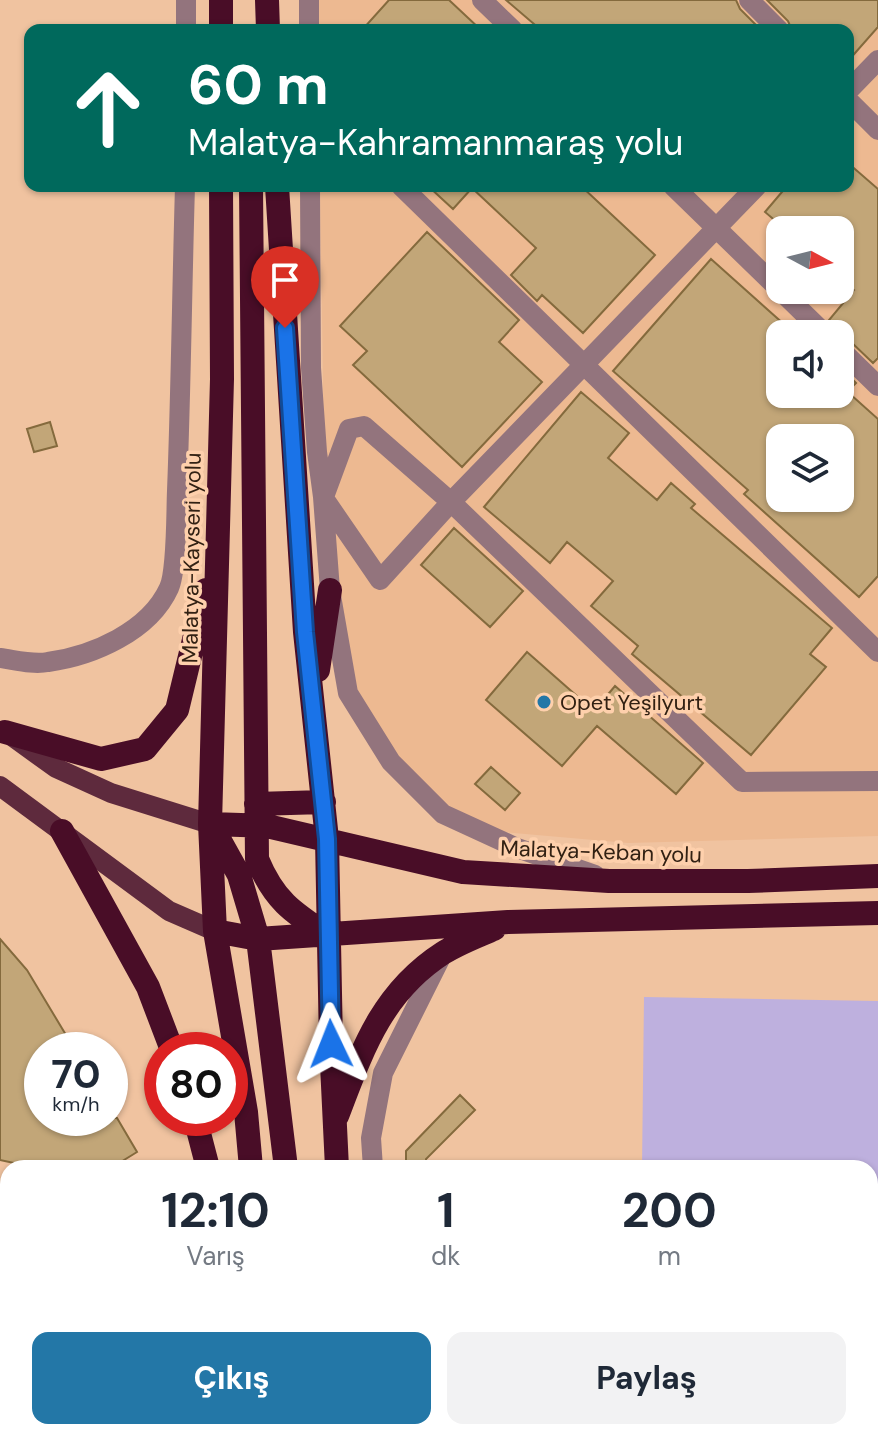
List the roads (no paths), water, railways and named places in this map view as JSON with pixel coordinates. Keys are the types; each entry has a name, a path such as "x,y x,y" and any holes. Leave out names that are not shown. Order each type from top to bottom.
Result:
{"highway":[{"path":"221,0 221,24"},
{"path":"267,0 268,24"},
{"name":"Malatya-Kayseri yolu","path":"221,192 222,379 210,824 215,931 246,1112 250,1160"},
{"path":"251,192 257,859 267,884 285,905 327,935"},
{"path":"277,192 305,632 327,839 327,935 336,1160"},
{"path":"2,730 101,759 145,749 177,710 218,541"},
{"path":"313,704 330,590"},
{"path":"285,1160 258,939 239,875 210,824 324,802"},
{"name":"Malatya-Keban yolu","path":"256,815 327,839 463,872 609,881 748,881 878,876"},
{"path":"62,831 148,987 165,1032"},
{"path":"215,931 258,939 508,922 878,913"},
{"path":"333,1126 361,1054 382,1012 409,981 443,953 508,922"},
{"path":"222,970 261,966"},
{"path":"200,1136 206,1160"}],"main road":[{"path":"2,730 56,768 84,781 111,793 210,824"},
{"path":"0,786 169,911 215,931"}],"street":[{"path":"186,0 186,24"},
{"path":"309,0 309,24"},
{"path":"482,0 507,24"},
{"path":"749,0 773,24"},
{"path":"854,85 878,60"},
{"path":"854,106 878,130"},
{"path":"0,658 45,663 90,653 130,632 151,613 169,587 179,439 185,192"},
{"path":"310,192 311,368 317,452 330,590 348,693 391,762 443,814 517,848 609,881"},
{"path":"407,192 878,652"},
{"path":"679,192 811,320"},
{"path":"323,497 380,580 451,502 751,192"},
{"path":"854,363 878,386"},
{"path":"323,497 349,429 364,426 451,502 742,782 878,781"},
{"path":"372,1160 371,1138 383,1073 443,953"}],"place":[{"name":"Opet Yeşilyurt","path":"544,702"}]}
